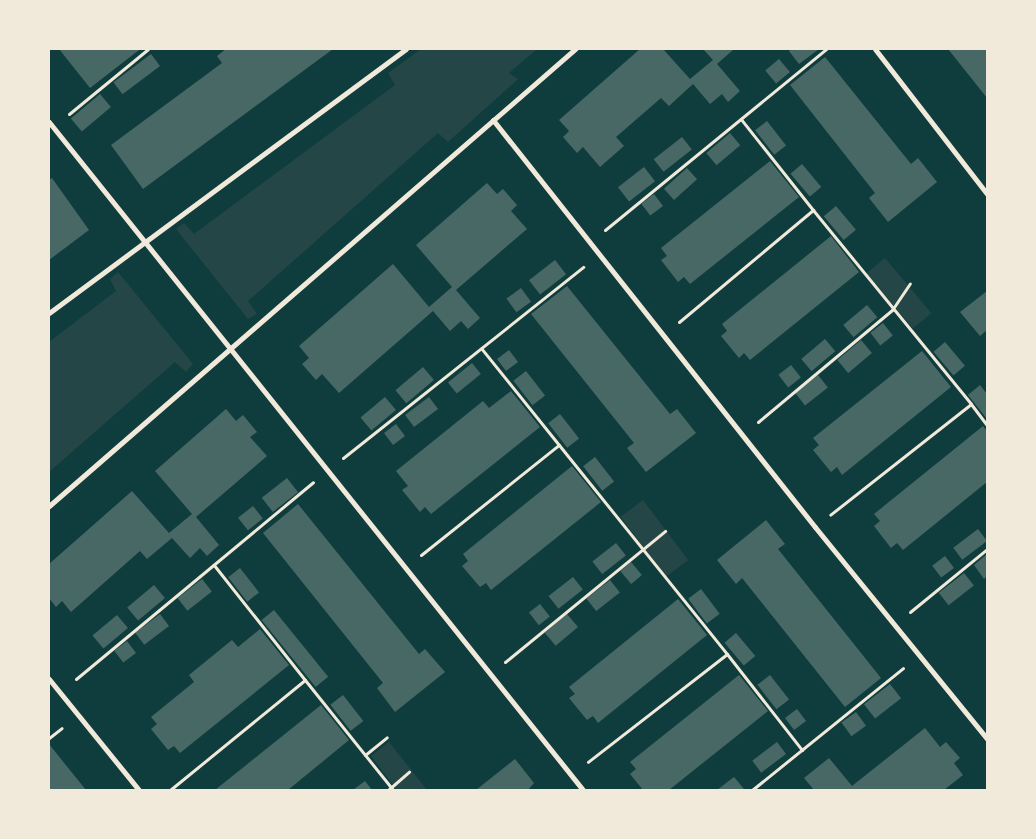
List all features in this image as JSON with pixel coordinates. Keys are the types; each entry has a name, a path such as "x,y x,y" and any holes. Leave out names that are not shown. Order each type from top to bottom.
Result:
{"street":[{"path":"49,313 406,49"},
{"path":"49,506 575,49"},
{"path":"875,49 987,194"},
{"path":"493,120 591,241 814,527 987,738"},
{"path":"49,122 229,350 583,790"},
{"path":"49,679 139,790"}],"path":[{"path":"53,128 148,49"},
{"path":"591,241 826,49"},
{"path":"741,119 892,310 987,425"},
{"path":"663,335 813,210"},
{"path":"744,436 772,408 892,310 910,283"},
{"path":"481,348 802,750"},
{"path":"814,527 971,404"},
{"path":"405,568 559,445"},
{"path":"490,674 665,531"},
{"path":"894,626 987,549"},
{"path":"214,565 391,789 409,772"},
{"path":"571,776 727,654"},
{"path":"752,790 918,656"},
{"path":"170,790 305,680"},
{"path":"365,755 388,737"}],"shaded area":[{"path":"421,49 537,49 509,73 518,79 448,142 438,133 248,301 257,314 248,319 176,229 184,223 194,234 395,85 388,73"},
{"path":"885,258 931,313 913,329 867,273"},
{"path":"118,272 193,364 186,372 175,362 49,472 49,342 116,291 110,279"},
{"path":"643,500 688,560 666,577 621,517"},
{"path":"389,742 427,790 397,790 371,756"}],"building":[{"path":"59,49 138,49 139,50 90,88"},
{"path":"226,49 333,49 143,189 111,145 222,63 217,56"},
{"path":"640,49 663,49 690,79 713,60 703,49 734,49 717,64 740,91 728,102 722,94 710,104 693,84 669,106 661,98 616,137 624,146 600,167 583,147 577,153 563,137 569,131 559,120"},
{"path":"792,49 819,49 799,64 789,51"},
{"path":"948,49 987,49 987,98 972,79"},
{"path":"151,54 160,66 122,94 113,82"},
{"path":"825,57 911,164 918,158 937,182 888,222 869,198 875,193 790,85"},
{"path":"779,59 790,72 776,84 765,71"},
{"path":"100,94 111,107 82,131 71,118"},
{"path":"767,121 786,145 774,155 755,130"},
{"path":"730,133 740,145 717,165 706,153"},
{"path":"682,137 692,150 663,172 654,159"},
{"path":"770,161 799,197 690,284 684,277 678,282 661,260 667,256 661,248"},
{"path":"802,164 821,187 810,197 791,174"},
{"path":"644,167 655,181 629,202 618,187"},
{"path":"687,168 697,179 674,200 664,189"},
{"path":"52,178 89,230 49,260 49,180"},
{"path":"487,183 497,194 503,189 517,205 511,211 527,229 456,290 480,318 468,329 461,321 450,331 433,311 339,393 322,374 316,380 302,364 309,358 299,346 393,264 429,307 452,287 416,245"},
{"path":"654,194 663,206 650,216 641,204"},
{"path":"836,206 856,230 844,240 824,216"},
{"path":"831,236 859,272 750,360 744,353 739,358 721,336 727,331 722,324"},
{"path":"555,260 566,274 540,295 529,280"},
{"path":"567,286 670,414 677,409 696,433 646,472 627,448 634,443 531,314"},
{"path":"521,288 531,302 516,312 506,299"},
{"path":"987,291 987,330 980,336 960,312"},
{"path":"867,305 877,317 854,337 843,325"},
{"path":"883,323 893,336 880,345 870,333"},
{"path":"825,339 835,351 812,371 801,359"},
{"path":"861,340 872,353 848,373 837,360"},
{"path":"945,342 965,366 953,375 934,352"},
{"path":"509,350 518,362 506,371 497,359"},
{"path":"922,351 951,387 842,475 837,467 831,472 813,450 819,445 813,438"},
{"path":"472,363 481,374 457,393 448,383"},
{"path":"791,365 801,378 788,387 778,375"},
{"path":"423,367 434,380 406,403 395,390"},
{"path":"526,371 545,395 532,405 513,381"},
{"path":"818,375 828,388 805,405 795,393"},
{"path":"980,385 987,394 987,419 968,395"},
{"path":"511,391 540,427 431,514 425,507 420,512 402,490 408,486 396,471 483,401 489,408"},
{"path":"385,397 396,410 371,431 360,418"},
{"path":"429,397 438,409 414,427 405,415"},
{"path":"226,409 236,421 243,415 257,432 250,437 267,456 196,517 219,545 207,556 200,548 190,558 172,538 147,559 140,551 71,612 62,601 56,607 49,598 49,564 132,491 169,533 192,514 155,471"},
{"path":"560,414 579,438 567,448 548,423"},
{"path":"396,424 405,436 393,445 384,433"},
{"path":"983,426 987,431 987,482 903,550 897,543 891,548 874,526 880,521 874,514"},
{"path":"595,457 614,481 602,491 583,466"},
{"path":"572,466 601,502 491,590 486,583 480,587 462,566 468,561 463,554"},
{"path":"287,478 298,492 273,512 262,498"},
{"path":"298,504 419,654 425,649 445,672 395,712 377,688 383,683 263,533"},
{"path":"253,506 263,519 248,530 238,518"},
{"path":"766,520 785,544 778,549 881,678 845,707 742,578 736,584 717,560"},
{"path":"978,529 987,541 962,560 953,548"},
{"path":"616,543 626,556 602,574 592,561"},
{"path":"987,554 987,576 984,579 974,565"},
{"path":"945,556 954,568 941,578 932,566"},
{"path":"631,562 642,575 631,584 620,571"},
{"path":"240,568 259,592 247,602 228,577"},
{"path":"964,573 974,586 949,605 939,593"},
{"path":"573,577 583,590 558,609 549,596"},
{"path":"202,579 212,592 187,611 178,598"},
{"path":"610,580 620,593 596,611 586,598"},
{"path":"154,585 165,598 138,621 127,607"},
{"path":"701,589 720,614 707,623 688,599"},
{"path":"678,599 707,635 598,723 593,716 587,720 569,698 575,694 569,687"},
{"path":"540,604 550,617 539,625 529,613"},
{"path":"274,610 328,677 316,687 262,620"},
{"path":"160,614 169,626 144,645 135,633"},
{"path":"567,614 578,627 556,646 545,633"},
{"path":"117,615 128,628 103,649 92,636"},
{"path":"260,629 289,665 180,753 174,746 168,750 151,729 157,724 151,717 194,682 189,675 232,640 238,647"},
{"path":"736,633 755,656 744,666 725,643"},
{"path":"127,641 136,653 123,663 114,651"},
{"path":"739,675 768,711 669,790 643,790 630,774 636,769 630,762"},
{"path":"770,675 789,699 776,709 757,685"},
{"path":"890,684 901,698 875,719 864,704"},
{"path":"343,695 363,721 351,731 330,705"},
{"path":"321,705 349,740 288,790 215,790"},
{"path":"797,709 806,721 794,730 785,718"},
{"path":"856,712 866,726 851,736 841,723"},
{"path":"925,728 940,747 946,742 960,758 954,763 963,775 944,790 814,790 804,778 829,758 852,786"},
{"path":"777,742 786,754 761,773 752,761"},
{"path":"49,744 65,764 86,790 49,790"},
{"path":"515,759 534,783 528,790 476,790"},
{"path":"734,777 744,789 717,790"},
{"path":"365,781 372,790 353,790"}]}
